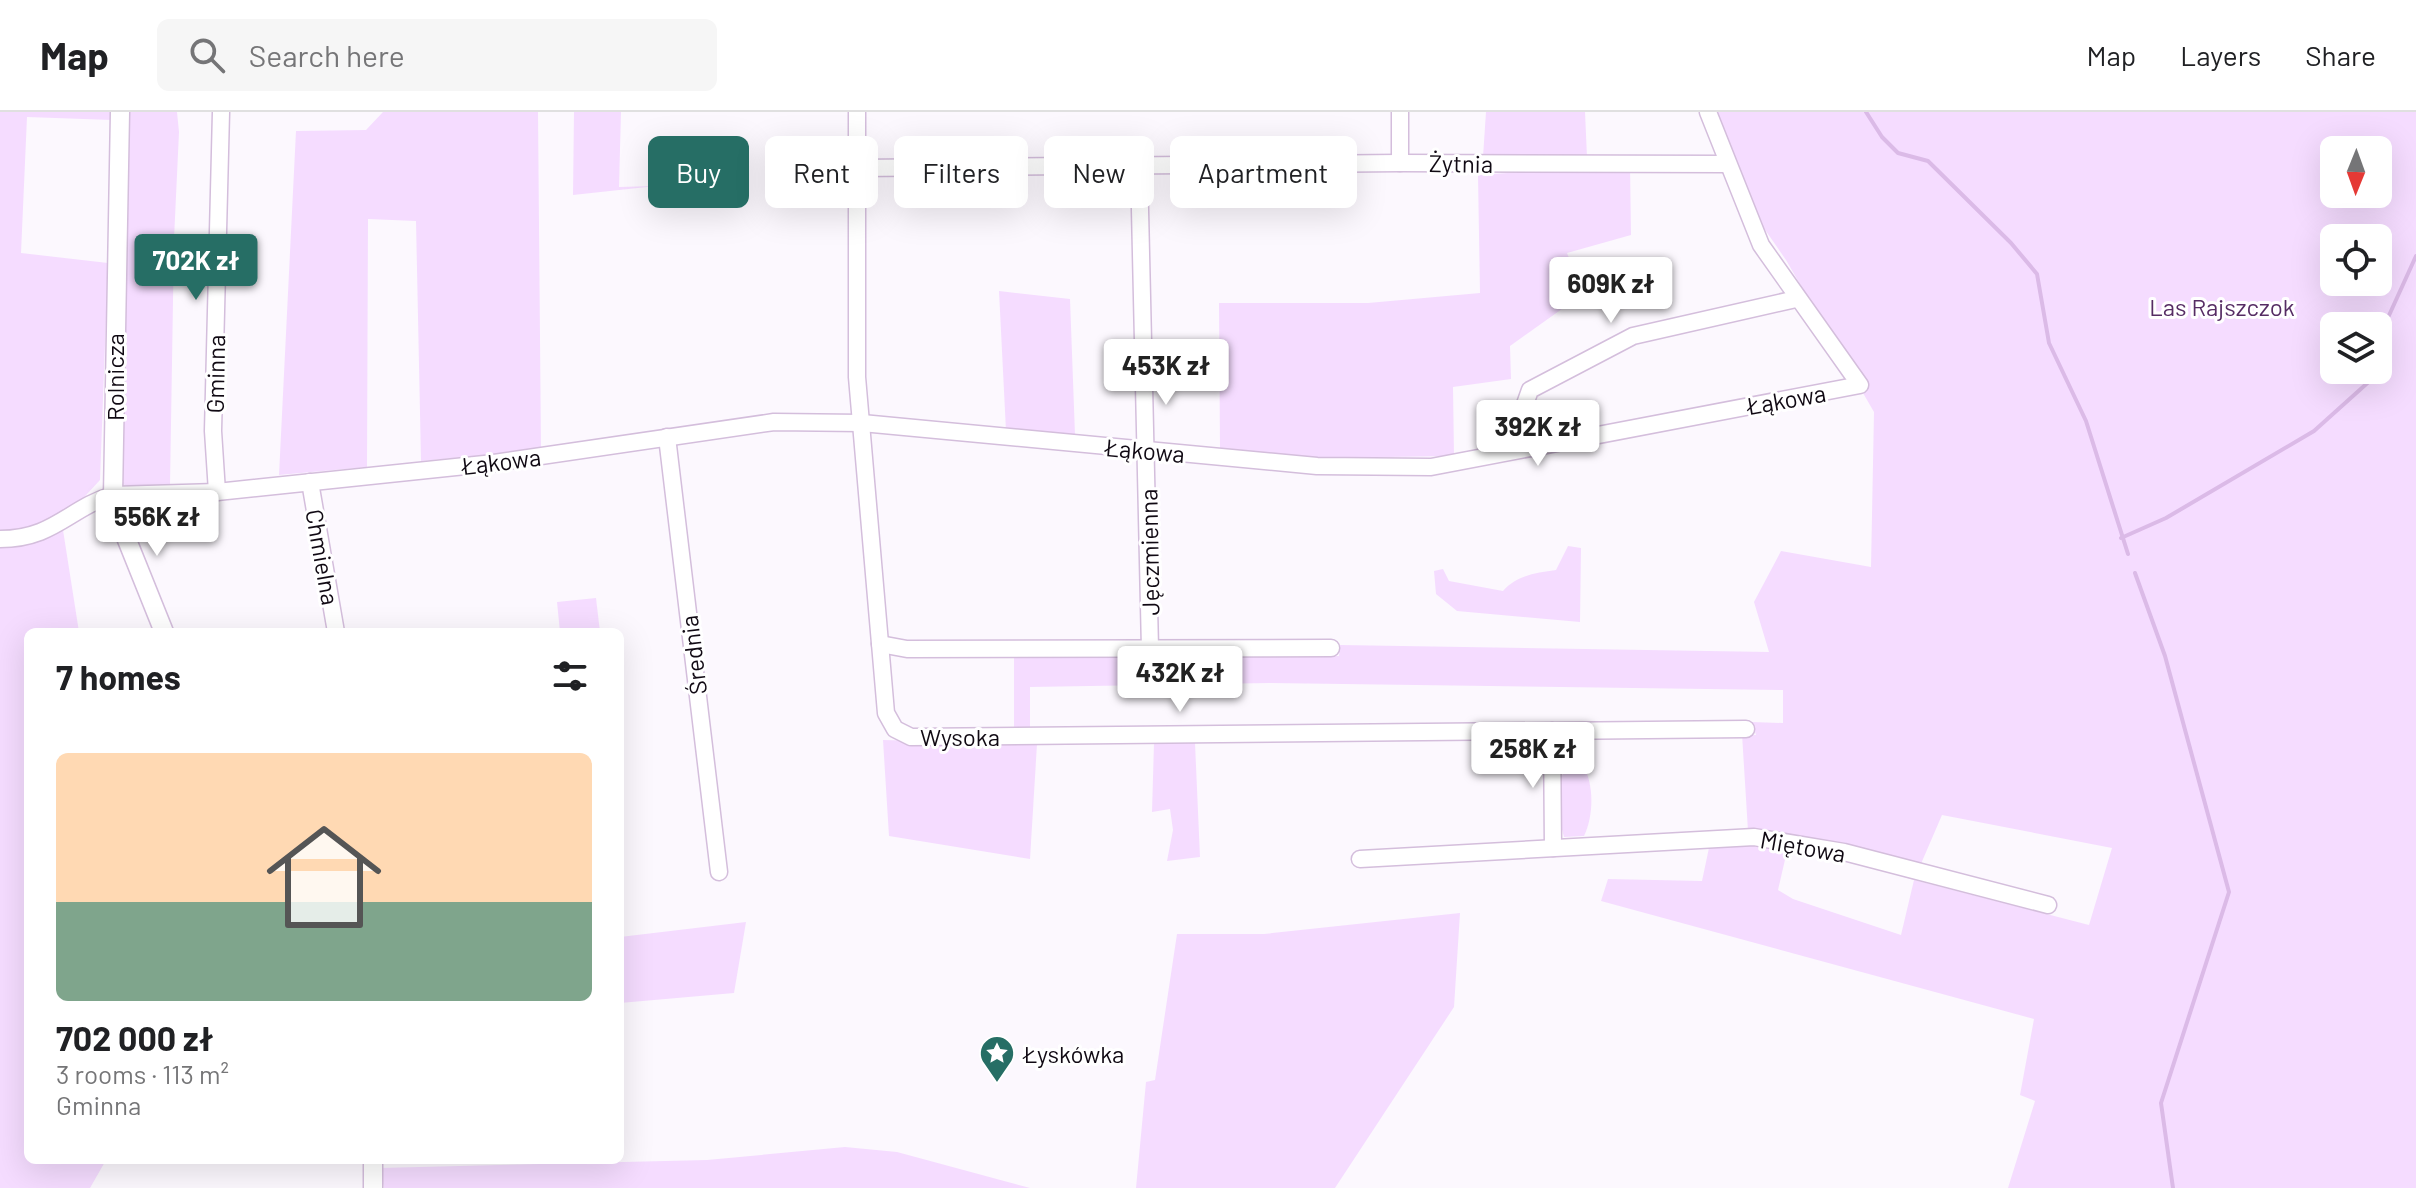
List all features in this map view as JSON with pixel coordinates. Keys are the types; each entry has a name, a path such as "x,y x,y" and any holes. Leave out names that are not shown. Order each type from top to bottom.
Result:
{"street":[{"name":"Rolnicza","path":"120,112 113,495 119,520 162,628"},
{"name":"Gminna","path":"217,492 213,431 221,112"},
{"name":"Wysoka","path":"857,112 857,136"},
{"path":"1400,112 1400,163"},
{"name":"Łąkowa","path":"113,495 217,492 494,463 774,422 862,423 1377,468 1431,467 1860,385 1796,299 1761,245 1708,112"},
{"name":"Żytnia","path":"1154,166 1727,164"},
{"name":"Żytnia","path":"878,168 1044,167"},
{"name":"Wysoka","path":"858,208 857,377 886,713 895,729 911,737 1746,729"},
{"name":"Jęczmienna","path":"1140,208 1150,649"},
{"path":"1532,448 1524,407 1530,390 1633,336 1796,299"},
{"name":"Średnia","path":"667,437 719,872"},
{"name":"Chmielna","path":"310,482 335,628"},
{"path":"0,539 23,539 57,526 99,499 113,495"},
{"path":"880,644 907,649 1331,648"},
{"path":"1552,731 1553,848"},
{"name":"Miętowa","path":"1360,859 1754,837 1844,852 2048,905"},
{"path":"373,1164 373,1188"}],"green space":[{"path":"0,112 112,112 112,120 27,117 21,253 108,263 100,480 74,508 40,526 63,530 78,628 24,628 24,1164 104,1164 90,1188 0,1188"},
{"path":"127,112 177,112 170,486 130,487 120,483"},
{"path":"383,112 538,112 541,450 421,461 416,221 368,219 367,467 279,475 296,131 366,130"},
{"path":"574,112 621,112 619,187 648,187 573,195"},
{"path":"1486,112 1585,112 1587,157 1483,157"},
{"name":"Las Rajszczok","path":"1716,112 2416,112 2416,1188 2008,1188 2035,1101 2020,1095 2034,1019 1601,901 1608,879 1702,881 1710,843 1761,844 1787,851 1778,890 1793,899 1901,935 1914,880 1748,831 1742,734 1756,735 1752,722 1783,723 1783,690 1270,683 1030,687 1030,731 1014,730 1014,656 1339,656 1340,645 1769,652 1754,602 1781,551 1871,567 1874,412 1786,260 1761,224","holes":["1942,815 2112,848 2089,925 1914,880"]},
{"path":"1630,165 1631,235 1567,253 1583,294 1510,346 1511,379 1453,387 1454,456 1322,458 1220,450 1219,303 1368,303 1480,293 1478,175"},
{"path":"999,291 1070,299 1075,435 1006,431"},
{"path":"1568,546 1581,548 1580,622 1457,611 1436,594 1434,571 1443,569 1449,581 1503,591 1521,578 1556,570"},
{"path":"596,598 600,628 560,628 557,602"},
{"path":"883,740 1037,744 1030,859 889,836"},
{"path":"1154,743 1195,743 1200,857 1167,861 1173,830 1170,809 1152,812"},
{"path":"1572,764 1583,765 1587,773 1591,809 1584,836 1564,837 1559,818 1557,781"},
{"path":"1460,913 1454,1007 1335,1188 1136,1188 1146,1082 1155,1080 1177,934 1264,934"},
{"path":"746,922 734,993 624,1003 624,937"},
{"path":"845,1147 897,1152 1030,1188 384,1188 379,1168 624,1164"}],"waterway":[{"path":"1866,112 1882,137 1898,153 1928,161 2011,243 2037,274 2049,343 2086,421 2128,554"},
{"path":"2121,538 2166,518 2314,431 2383,369 2386,322 2416,256"},
{"path":"2135,573 2165,656 2229,892 2161,1103 2173,1188"}],"place":[{"name":"Łyskówka","path":"997,1084"}]}
